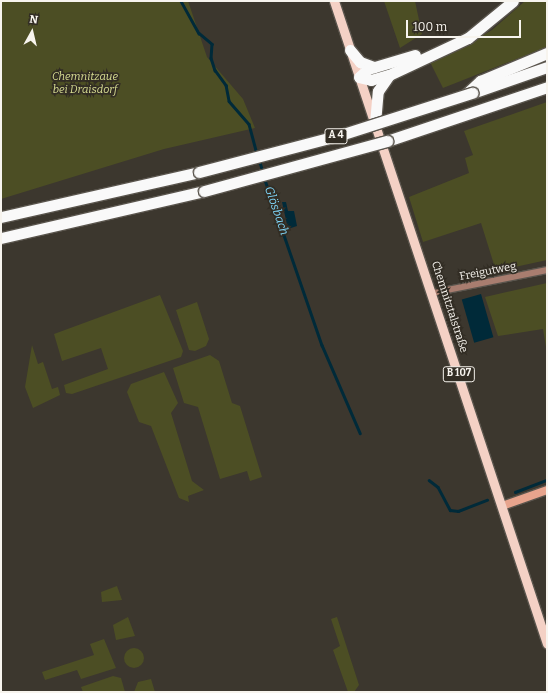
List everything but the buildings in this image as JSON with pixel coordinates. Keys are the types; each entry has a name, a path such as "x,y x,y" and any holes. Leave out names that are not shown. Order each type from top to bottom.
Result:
{"highway":[{"path":"359,77 371,80 389,75 482,30 513,1"},
{"path":"350,50 360,62 374,67"},
{"path":"359,77 374,67 438,51"},
{"path":"469,93 480,81 547,53"},
{"name":"A 4","path":"1,217 199,172 340,135 547,67"},
{"path":"374,123 376,96 389,75"},
{"name":"A 4","path":"1,238 204,191 339,155 478,112 547,87"}],"main road":[{"name":"Chemnitztalstraße","path":"334,1 432,293 547,644"}],"street":[{"name":"Freigutweg","path":"432,293 547,270"},
{"path":"502,506 547,490"}],"green space":[{"name":"Chemnitzaue bei Draisdorf","path":"1,1 188,1 207,57 243,99 255,128 164,149 1,199"},
{"path":"384,1 415,1 422,34 400,48"},
{"path":"525,1 547,1 547,47 443,88 430,62 455,52 492,30"},
{"path":"547,102 547,260 496,271 481,223 423,242 409,197 469,173 465,158 473,155 464,131"},
{"path":"547,283 547,353 543,329 498,336 485,297"},
{"path":"160,295 183,351 181,357 72,394 66,393 64,385 108,369 101,348 62,361 54,334"},
{"path":"197,302 209,339 206,346 195,351 189,350 176,310"},
{"path":"32,345 38,364 43,362 52,389 58,387 60,395 33,408 25,387"},
{"path":"210,355 219,361 232,403 240,406 262,477 250,481 247,471 220,479 198,407 184,403 173,368"},
{"path":"164,372 178,403 171,413 192,481 204,490 188,496 189,502 179,498 151,426 139,422 127,392 131,384"},
{"path":"117,586 122,600 102,602 101,592"},
{"path":"128,617 135,636 116,640 113,625"},
{"path":"337,617 359,685 354,692 348,692 333,650 340,646 331,619"},
{"path":"104,639 116,668 81,679 77,670 45,680 42,672 94,655 90,644"},
{"path":"134,648 141,651 144,658 141,665 134,668 127,665 124,658 127,651"},
{"path":"113,676 121,678 125,692 83,692 81,687"},
{"path":"151,679 155,692 134,692 138,682"}],"water":[{"path":"282,202 286,202 288,211 294,211 297,226 288,229"},
{"path":"481,294 493,337 474,343 462,300"}],"waterway":[{"name":"Glösbach","path":"181,1 199,33 212,44 211,58 215,70 226,85 229,101 249,124 257,153"},
{"name":"Glösbach","path":"259,159 263,172"},
{"name":"Glösbach","path":"264,177 322,345 360,433"},
{"name":"Glösbach","path":"429,480 438,487 450,510 458,511 487,500"},
{"name":"Glösbach","path":"515,492 547,480"}]}
